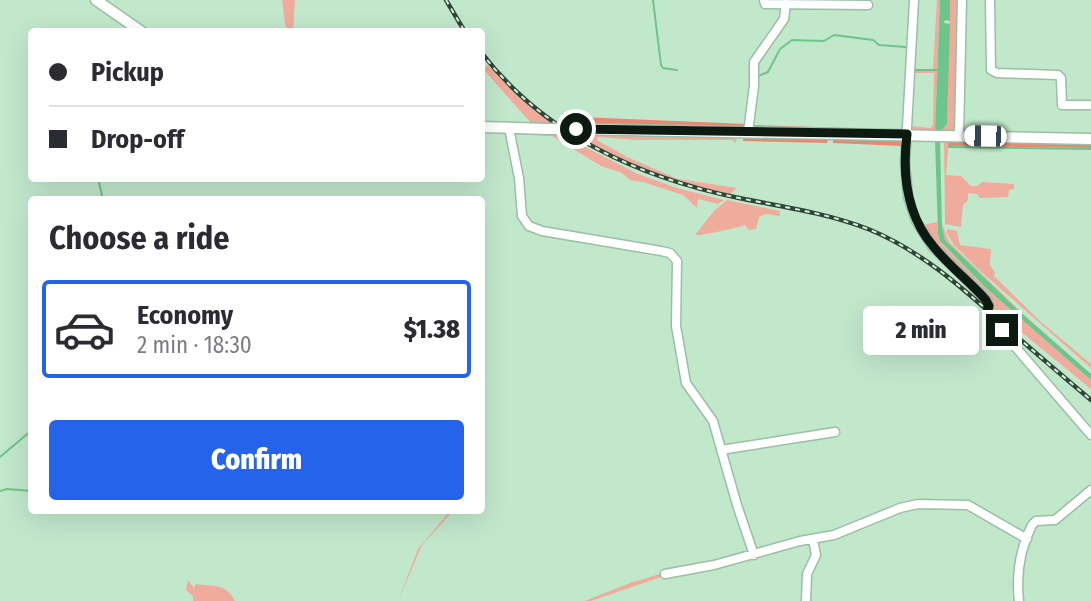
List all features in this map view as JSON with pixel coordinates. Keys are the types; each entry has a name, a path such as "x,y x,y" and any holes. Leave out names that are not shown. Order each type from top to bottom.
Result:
{"main road":[{"path":"96,0 136,28"},
{"path":"485,127 1091,139"}],"street":[{"path":"764,0 765,4 868,5"},
{"path":"914,0 905,185 911,207 932,246 986,300 989,306 987,314 1091,435"},
{"path":"959,136 962,0"},
{"path":"990,0 991,70 997,74 1058,75 1061,78 1062,105 1091,105"},
{"path":"748,132 754,62 784,19 786,4"},
{"path":"509,128 519,177 522,216 529,226 542,231 670,253 677,261 676,326 686,383 710,415 754,555"},
{"path":"721,450 835,432"},
{"path":"1019,601 1019,565 1034,522 1055,520 1091,490"},
{"path":"665,573 714,565 834,535 908,506 934,503 968,505 1027,539"},
{"path":"806,601 807,574 816,555 813,539"}],"shaded area":[{"path":"282,0 295,0 293,28 286,28"},
{"path":"937,0 940,0 935,131 910,133 910,126 931,128 933,124 934,73 913,73 913,69 933,69"},
{"path":"940,0 950,0 950,21 945,20 944,23 950,24 947,124 941,131 935,131"},
{"path":"950,0 958,0 955,128 953,131 941,131 947,123"},
{"path":"487,65 530,106 554,124 485,125 485,122 530,122 485,68"},
{"path":"562,113 580,117 747,124 746,130 568,125"},
{"path":"753,125 905,130 905,133 752,130"},
{"path":"518,130 564,133 638,174 677,188 724,200 718,204 698,199 697,208 683,195 630,180 622,173 601,166 552,136 514,134"},
{"path":"593,133 737,135 736,143 732,140 636,140 598,137 597,140 627,157 678,179 737,188 730,194 631,166 612,157 582,136"},
{"path":"744,136 828,138 827,143 743,141"},
{"path":"833,137 902,139 902,146 833,143"},
{"path":"935,139 940,139 942,227 945,240 1019,311 1091,374 1091,380 986,288 940,241"},
{"path":"940,139 942,224 949,242 1020,311 1091,374 1019,311 945,240 942,227"},
{"path":"944,140 949,140 946,175 961,176 971,186 982,182 1014,184 1008,197 980,198 977,194 968,193 968,200 963,205 961,227 945,224"},
{"path":"949,140 1091,143 1091,148 948,146"},
{"path":"727,200 780,211 780,216 766,214 759,217 756,229 749,230 745,225 695,235 714,211"},
{"path":"937,222 938,236 942,244 986,288 1091,380 1091,389 993,309 988,297 935,243 922,225"},
{"path":"948,229 957,231 960,245 991,249 990,265 994,276 1040,321 1091,364 1091,368 978,269 954,245 946,232"},
{"path":"450,514 422,545 398,601 418,549"},
{"path":"663,573 664,576 585,601 630,583"},
{"path":"188,580 194,588 196,584 223,588 235,601 193,601 193,596 186,590"}],"waterway":[{"path":"653,0 661,65 663,68 677,70"},
{"path":"758,76 768,72 780,49 792,40 824,41 834,35 873,40 879,45 908,49"},
{"path":"915,70 937,70"},
{"path":"949,147 1091,149"},
{"path":"99,182 102,196"},
{"path":"0,457 28,433"},
{"path":"0,491 28,491"}],"railway":[{"path":"446,0 463,28"},
{"path":"485,57 534,107 597,149 631,165 702,189 852,223 909,249 963,289 1091,400"}],"route":[{"path":"576,129 907,134 905,185 916,221 932,246 986,300 989,306 987,314 1002,330"}]}
